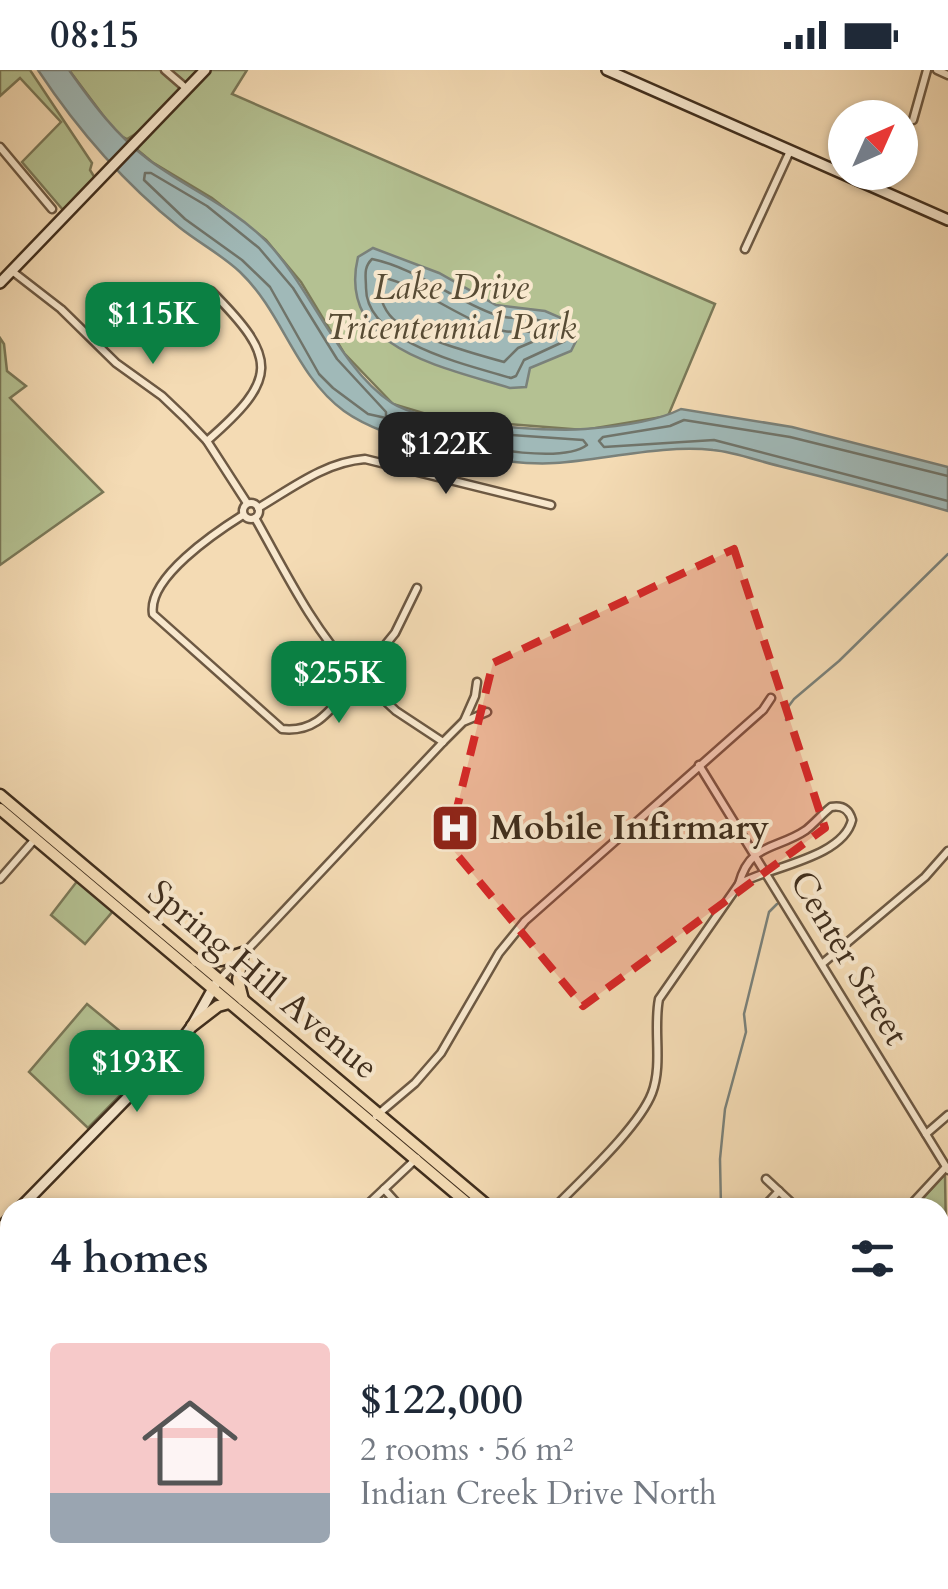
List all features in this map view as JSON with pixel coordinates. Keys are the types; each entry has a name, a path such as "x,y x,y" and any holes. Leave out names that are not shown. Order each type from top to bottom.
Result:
{"main road":[{"name":"Spring Hill Avenue","path":"0,794 196,961 230,1003 477,1198"},
{"name":"Spring Hill Avenue","path":"0,809 216,985 243,1000 462,1198"},
{"path":"196,961 221,960 243,953 238,980 243,1000"},
{"path":"192,1026 218,1006 230,1003"}],"street":[{"path":"165,70 188,90"},
{"path":"0,283 206,70"},
{"path":"606,70 948,220"},
{"path":"918,101 926,70"},
{"path":"937,70 948,74"},
{"path":"0,147 52,209"},
{"path":"745,250 790,151"},
{"path":"12,271 62,309 116,363 162,396 207,441 247,503 258,508"},
{"path":"207,441 254,396 262,376 261,361 242,324 211,291"},
{"path":"354,683 353,671 327,643 255,518 258,508 340,462 365,458 551,505"},
{"path":"247,503 243,515 250,520 255,518"},
{"path":"243,515 211,535 159,587 152,606 162,625 282,729 298,731 311,727 354,683 366,683 396,711 443,742"},
{"path":"353,671 365,670 395,632 417,588"},
{"path":"365,670 366,683"},
{"path":"30,1198 175,1048 216,985 243,953 463,722 477,682"},
{"path":"376,1117 415,1083 441,1053 500,954 525,922 763,710 771,698"},
{"path":"463,722 487,712"},
{"name":"Center Street","path":"699,765 947,1168"},
{"path":"563,1198 647,1102 656,1071 656,1014 660,998 739,884 744,868 756,853 806,830 830,807 848,811 851,826 835,841 811,857 767,870 739,884"},
{"path":"0,879 34,839"},
{"path":"823,963 926,876 948,851"},
{"path":"926,1134 948,1115"},
{"path":"375,1198 417,1158"},
{"path":"918,1198 947,1168"},
{"path":"766,1179 786,1198"},
{"path":"384,1189 392,1198"},
{"path":"772,1198 778,1191"}],"highlighted area":[{"path":"734,549 825,828 583,1006 448,844 493,663"}],"green space":[{"path":"0,70 30,70 92,163 90,170 95,178 63,210 22,162 61,122 20,78 0,96"},
{"path":"69,70 198,70 156,116 127,139 117,134"},
{"name":"Lake Drive Tricentennial Park","path":"205,70 247,70 232,94 715,304 668,416 584,430 443,419 393,404 344,353 301,282 266,240 212,198 134,147"},
{"path":"0,338 7,371 26,386 10,398 103,492 0,565"},
{"path":"78,880 113,911 85,944 51,915"},
{"path":"87,1004 155,1060 88,1128 29,1072"},
{"path":"945,1174 945,1198 923,1198"}],"water":[{"path":"38,70 69,70 137,150 240,218 267,242 357,370 392,403 430,416 515,428 609,427 647,421 681,409 792,427 948,467 948,511 721,451 675,449 555,463 505,461 415,442 363,422 344,411 313,380 255,288 120,174"},
{"path":"373,248 439,273 496,305 545,311 559,317 574,329 576,341 571,351 530,368 526,387 510,388 427,362 379,333 363,313 356,288 358,257"}],"waterway":[{"path":"786,720 794,699 839,661 948,554"},
{"path":"721,1198 725,1109 746,1032 744,1014 769,912 777,904"}],"place":[{"name":"Mobile Infirmary","path":"455,828"}]}
